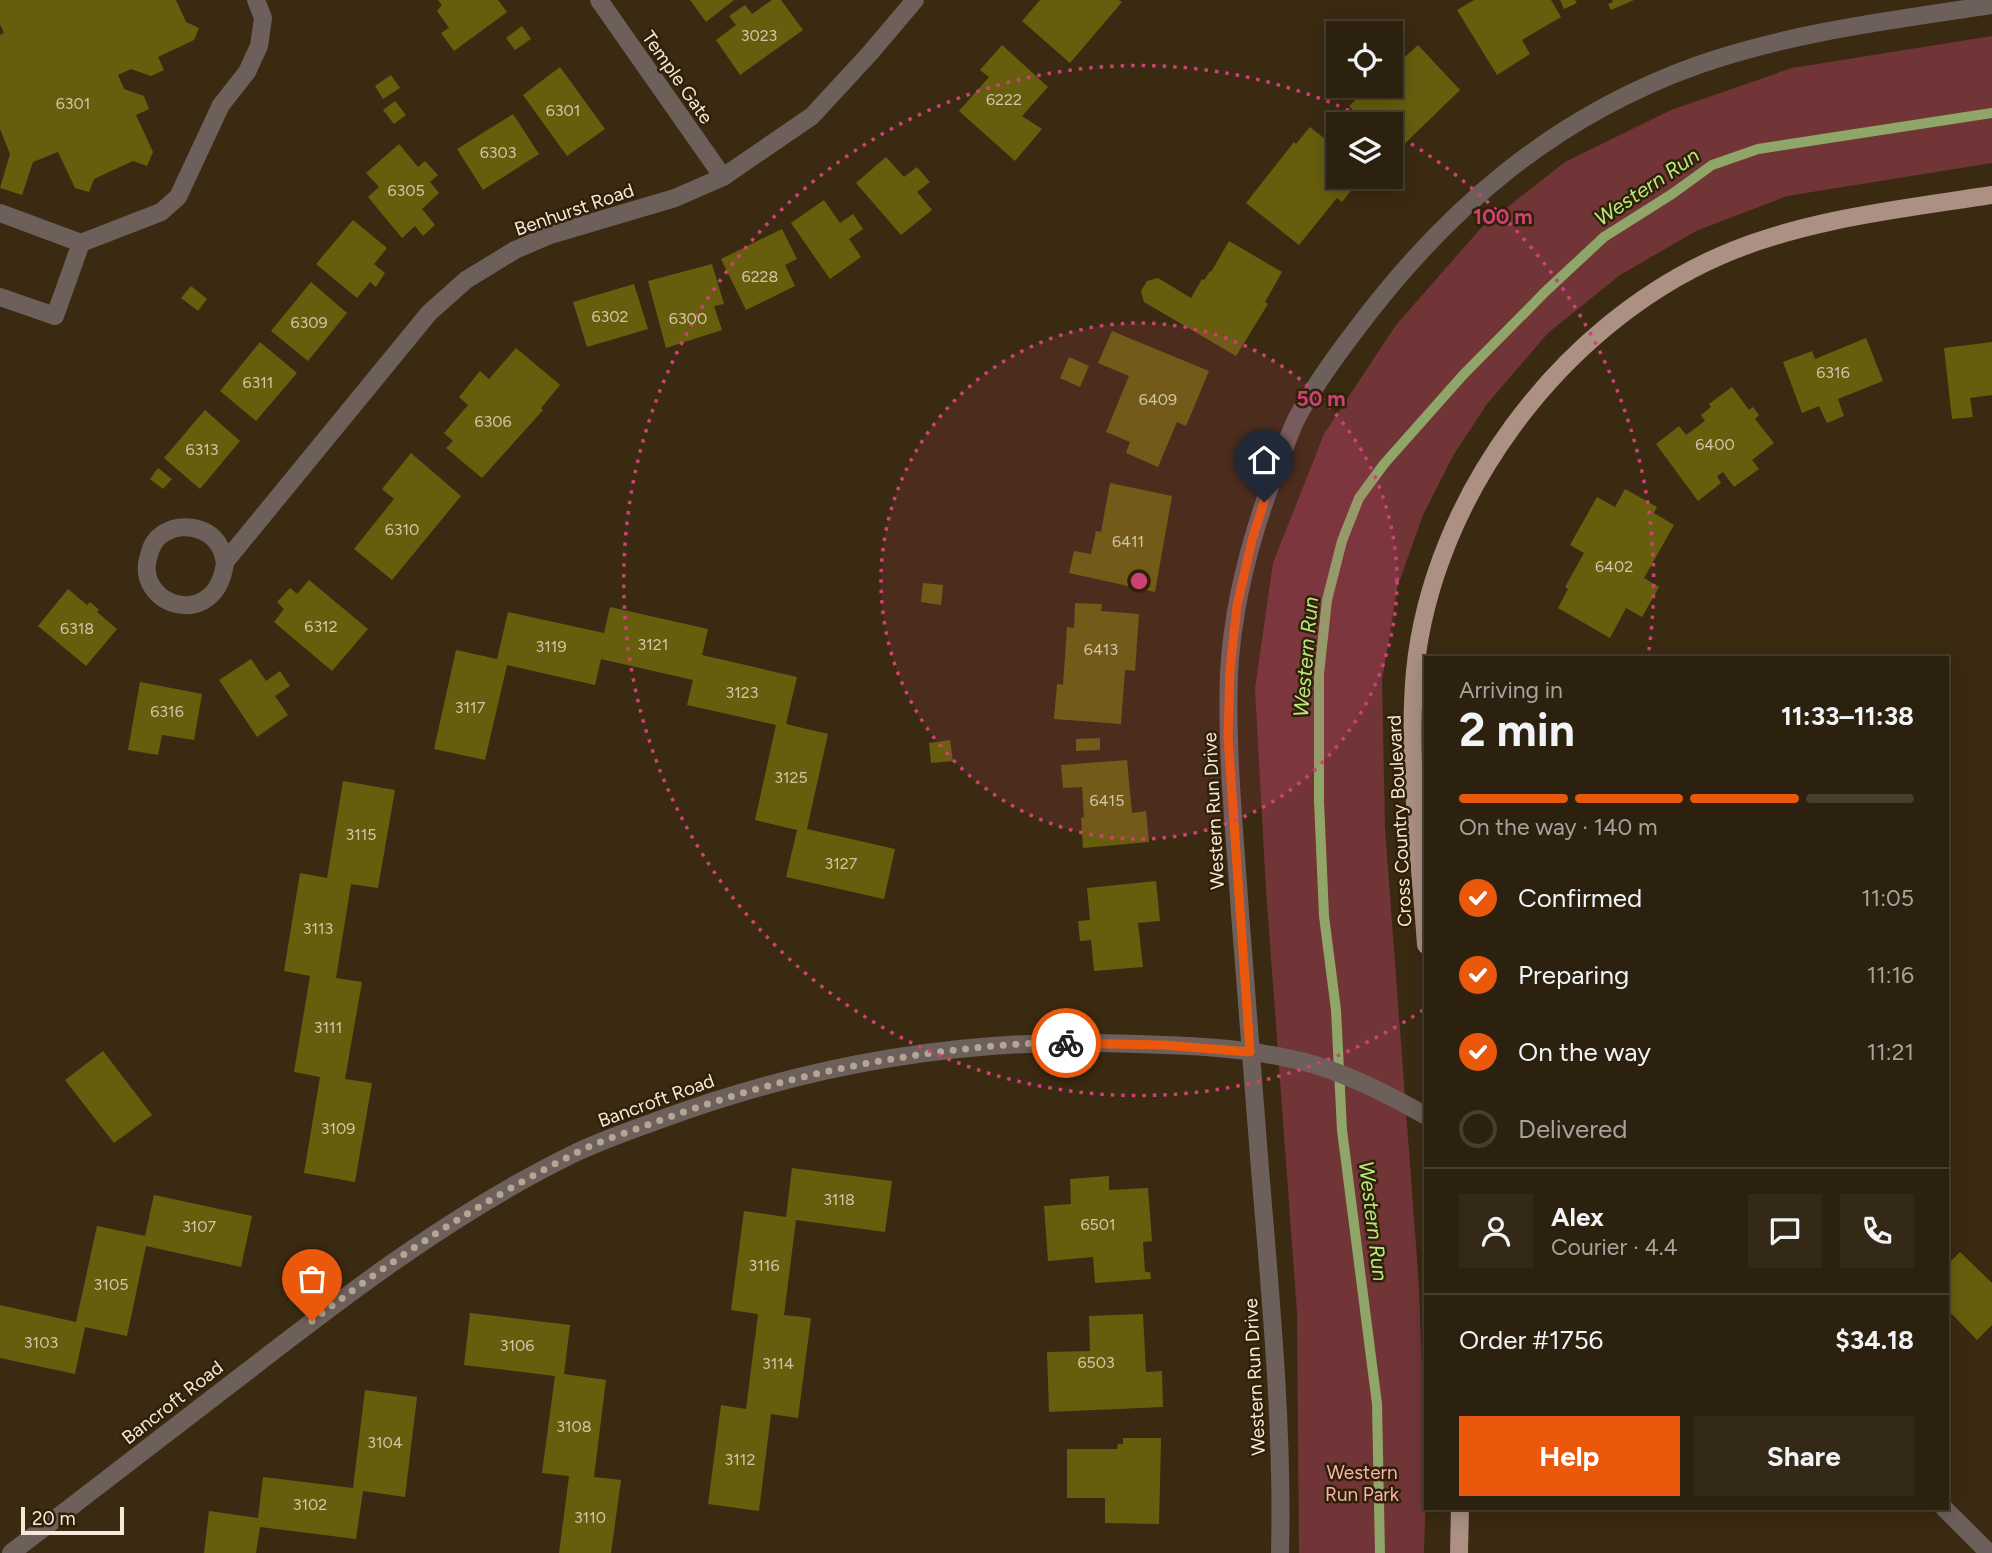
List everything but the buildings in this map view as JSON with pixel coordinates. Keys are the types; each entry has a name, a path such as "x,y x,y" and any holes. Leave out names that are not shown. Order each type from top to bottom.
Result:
{"main road":[{"name":"Cross Country Boulevard","path":"1424,917 1414,777 1413,718 1415,671 1424,620 1449,539 1492,456 1523,412 1594,337 1673,279 1720,256 1772,237 1830,223 1992,195"},
{"path":"1460,1510 1460,1553"}],"street":[{"path":"0,213 82,243 161,212 178,197 209,127 221,105 247,72 259,46 263,18 256,0"},
{"name":"Temple Gate","path":"598,0 723,177"},
{"name":"Benhurst Road","path":"225,562 220,546 209,534 194,527 178,527 163,534 151,546 146,562 148,578 156,593 169,602 186,606 201,603 215,593 223,579 225,562 429,313 466,280 515,250 550,235 675,198 723,177 812,116 915,0"},
{"name":"Western Run Drive","path":"1280,1553 1274,1330 1250,1052 1228,737 1230,669 1237,606 1252,540 1270,484 1297,417 1337,355 1385,291 1442,229 1497,177 1558,132 1633,93 1699,65 1761,47 1845,29 1992,5"},
{"path":"0,298 55,316 82,243"},
{"name":"Bancroft Road","path":"11,1553 365,1281 426,1240 572,1154 712,1101 814,1072 909,1055 1049,1042 1163,1045 1250,1052 1309,1063 1350,1077 1392,1096 1424,1115"},
{"path":"1946,1510 1989,1553"}],"green space":[{"name":"Western Run Park","path":"1992,36 1992,163 1787,196 1696,231 1620,275 1548,333 1487,404 1454,454 1423,515 1397,588 1382,680 1385,829 1419,1285 1424,1429 1424,1553 1299,1553 1297,1312 1266,889 1255,689 1273,563 1324,434 1396,325 1482,227 1565,162 1671,110 1792,68"}],"waterway":[{"name":"Western Run","path":"1380,1553 1377,1404 1342,1130 1336,1010 1324,916 1319,801 1319,674 1327,600 1342,541 1359,498 1384,464 1463,375 1546,291 1604,237 1712,165 1758,149 1992,113"}],"way so far":[{"path":"312,1321 426,1240 572,1154 712,1101 814,1072 909,1055 1049,1042 1066,1043"}],"route":[{"path":"1066,1043 1163,1045 1250,1052 1228,737 1230,669 1237,606 1264,502"}]}
